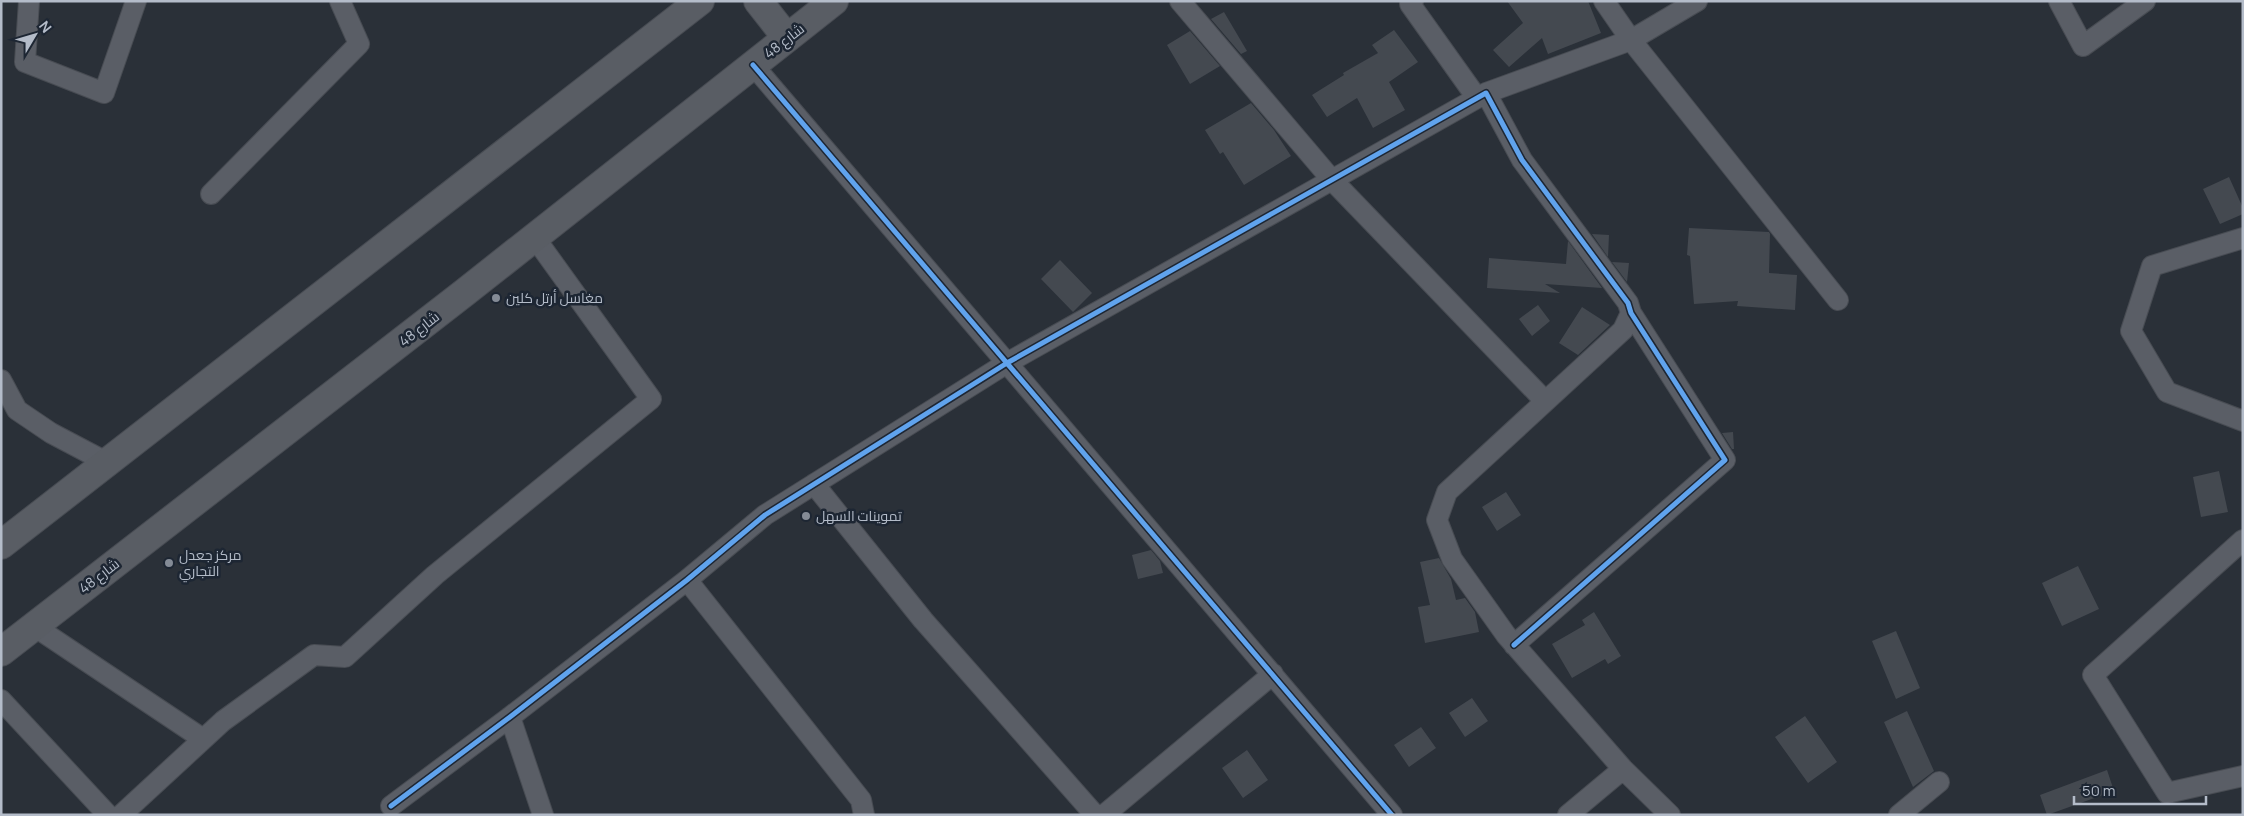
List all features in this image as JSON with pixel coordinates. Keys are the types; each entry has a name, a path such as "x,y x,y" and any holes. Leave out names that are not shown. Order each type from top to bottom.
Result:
{"main road":[{"path":"758,1 787,38"},
{"name":"شارع 48","path":"1,652 535,238 834,1"},
{"path":"1,545 688,5"}],"street":[{"path":"29,1 25,62 104,93 136,1"},
{"path":"212,194 359,44 340,1"},
{"path":"1180,1 1332,180 1545,401"},
{"path":"1413,1 1410,4 1481,96 1522,160 1628,303 1631,313 1725,460 1514,644"},
{"path":"1604,1 1631,40 1838,300"},
{"path":"391,806 510,717 686,580 765,515 1007,363 1481,96 1631,40 1697,1"},
{"path":"2059,1 2083,46 2145,1"},
{"path":"753,65 1392,815"},
{"path":"121,815 223,721 314,655 344,657 435,575 651,399 535,238"},
{"path":"2243,238 2152,266 2132,331 2167,392 2243,421"},
{"path":"1631,313 1623,330 1447,492 1437,520 1452,559 1514,644 1623,769 1670,815"},
{"path":"1,380 17,410 51,433 108,462"},
{"path":"814,484 922,620 1094,815"},
{"path":"2243,540 2093,675 2167,793 2243,776"},
{"path":"686,580 861,800 864,815"},
{"path":"34,626 203,740"},
{"path":"1104,815 1273,674"},
{"path":"1,700 108,815"},
{"path":"510,717 543,815"},
{"path":"1568,815 1623,769"},
{"path":"1899,815 1939,782"}],"building":[{"path":"1507,1 1588,1 1601,33 1548,54 1542,38 1509,67 1493,50 1523,23"},
{"path":"1224,12 1247,51 1241,54 1211,19"},
{"path":"1394,30 1418,62 1389,82 1405,110 1373,128 1357,98 1327,117 1312,95 1344,75 1343,73 1378,53 1372,45"},
{"path":"1190,31 1220,66 1190,84 1167,45"},
{"path":"1251,103 1274,130 1291,156 1244,185 1223,152 1220,154 1205,130"},
{"path":"2229,177 2243,208 2243,214 2220,224 2203,189"},
{"path":"1689,228 1769,232 1769,273 1797,275 1795,310 1737,306 1738,301 1694,304 1690,256 1687,255"},
{"path":"1592,234 1609,235 1608,257"},
{"path":"1568,241 1602,288 1545,284 1560,293 1487,288 1489,258 1566,264"},
{"path":"1060,260 1092,293 1073,312 1041,279"},
{"path":"1612,262 1629,263 1627,282"},
{"path":"1538,305 1550,321 1532,336 1519,319"},
{"path":"1582,307 1610,325 1578,355 1559,343"},
{"path":"1733,432 1734,449 1732,449 1722,433"},
{"path":"2219,471 2228,512 2201,517 2193,477"},
{"path":"1506,492 1521,515 1497,531 1482,507"},
{"path":"1151,550 1160,561 1163,573 1138,579 1132,555"},
{"path":"1439,558 1451,579 1456,600 1465,598 1475,612 1479,632 1425,643 1418,607 1430,605 1420,562"},
{"path":"2078,566 2099,609 2062,626 2042,583"},
{"path":"1594,612 1621,656 1608,664 1605,659 1572,678 1552,644 1585,625 1582,620"},
{"path":"1896,631 1920,688 1896,699 1872,641"},
{"path":"1472,698 1488,721 1465,737 1449,713"},
{"path":"1907,711 1934,771 1913,787 1884,722"},
{"path":"1805,716 1837,762 1808,783 1775,737"},
{"path":"1421,727 1436,748 1409,767 1394,745"},
{"path":"1247,750 1268,780 1243,798 1222,768"},
{"path":"2107,770 2114,791 2047,815 2040,795"}],"cycle path":[{"path":"753,65 1392,815"},
{"path":"391,806 687,580 765,515 1007,363 1486,93 1522,160 1628,303 1631,313 1725,460 1514,645"}],"place":[{"name":"مغاسل أرتل كلين","path":"496,298"},
{"name":"تموينات السهل","path":"806,516"},
{"name":"مركز جعدل التجاري","path":"169,563"}]}
